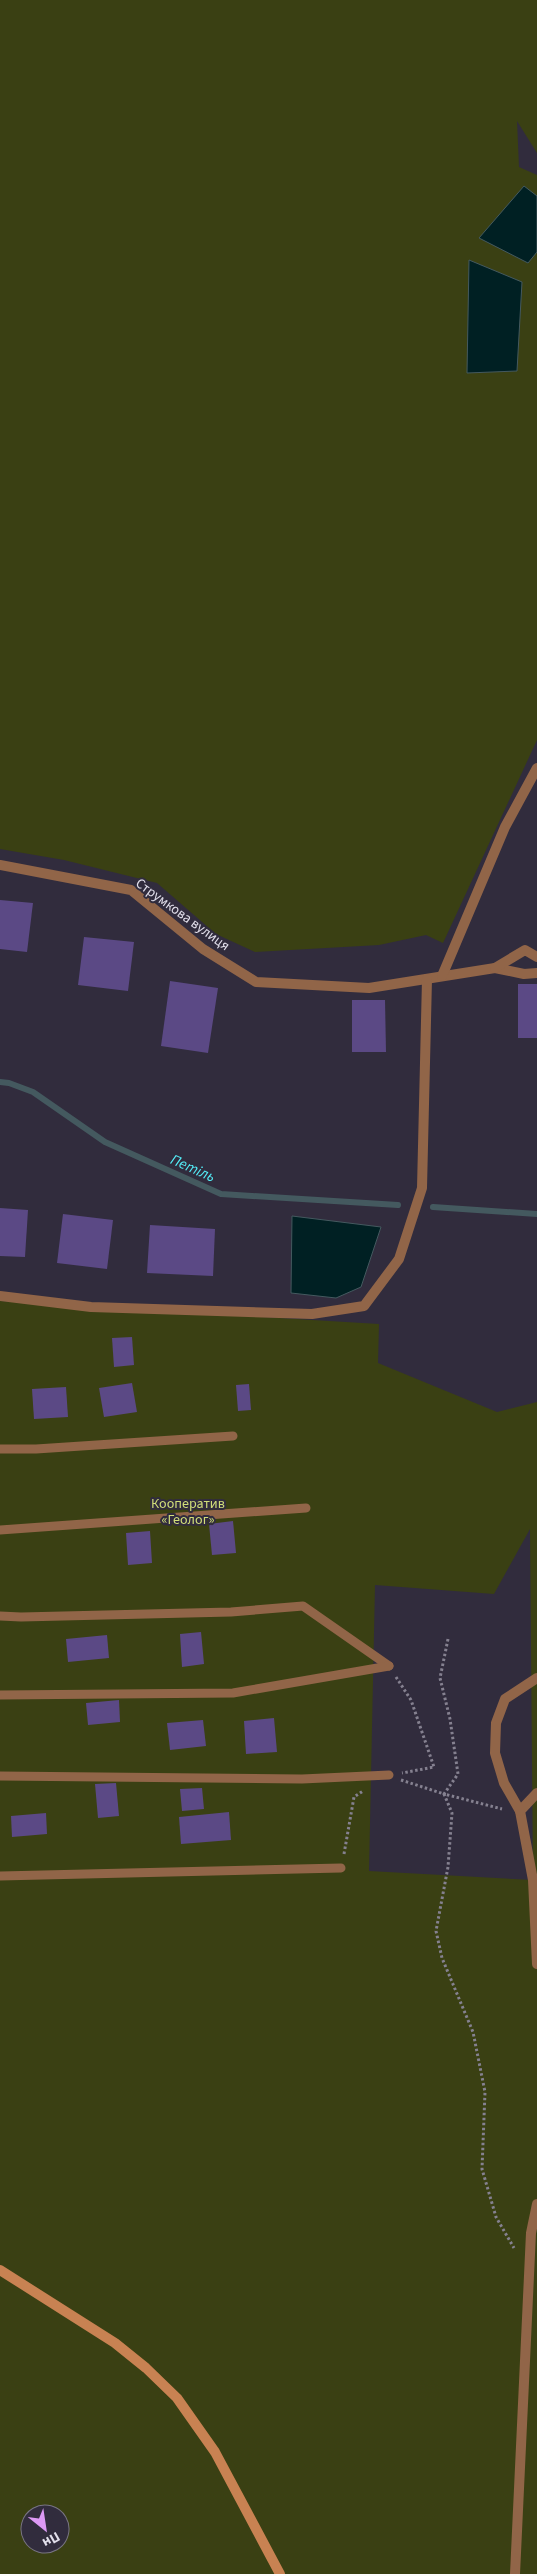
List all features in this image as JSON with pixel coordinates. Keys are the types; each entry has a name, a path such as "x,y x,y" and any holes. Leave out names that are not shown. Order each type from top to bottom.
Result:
{"street":[{"path":"442,976 505,827 537,768"},
{"name":"Струмкова вулиця","path":"0,865 131,890 203,949 256,982 370,988 496,968 524,974 537,972"},
{"name":"Струмкова вулиця","path":"496,968 525,950 537,957"},
{"path":"0,1296 92,1307 302,1313 364,1306 399,1259 422,1188 427,979"},
{"path":"537,1678 505,1699 496,1723 495,1753 504,1782 520,1811 533,1880 537,1964"},
{"path":"520,1811 537,1793"},
{"path":"515,2574 537,2204"},
{"path":"0,2270 115,2343 146,2368 177,2398 214,2452 280,2574"}],"lane":[{"path":"0,1449 36,1449 233,1436"},
{"path":"0,1530 306,1508"},
{"path":"0,1616 231,1612 303,1606 389,1666 233,1693 0,1695"},
{"path":"0,1776 302,1779 389,1775"},
{"path":"0,1876 341,1868"}],"path":[{"path":"444,1794 458,1774 450,1719 440,1678 448,1639"},
{"path":"389,1775 444,1794 497,1808 520,1811"},
{"path":"444,1794 452,1813 448,1867 436,1931 442,1958 473,2032 485,2092 482,2169 496,2217 515,2250"}],"green space":[{"path":"0,0 537,0 537,153 517,121 519,167 537,175 537,740 443,943 426,935 379,945 255,952 216,934 157,883 64,860 0,849"},
{"name":"Кооператив «Геолог»","path":"0,1301 379,1324 378,1363 497,1412 537,1402 537,2574 0,2574","holes":["530,1529 533,1880 369,1871 375,1585 494,1594"]}],"shaded area":[{"path":"524,186 537,196 537,252 528,263 479,238"},
{"path":"469,260 522,282 517,371 467,373"},
{"path":"292,1216 381,1227 361,1287 336,1298 291,1293"}],"building":[{"path":"0,900 33,903 27,952 0,949"},
{"path":"84,937 134,942 128,991 78,985"},
{"path":"170,981 218,988 208,1053 161,1046"},
{"path":"518,984 537,984 537,1038 518,1038"},
{"path":"352,1000 385,1000 386,1052 352,1052"},
{"path":"0,1208 28,1210 25,1257 0,1256"},
{"path":"63,1214 113,1220 107,1269 57,1263"},
{"path":"150,1225 215,1229 213,1276 147,1273"},
{"path":"132,1337 134,1365 114,1367 112,1338"},
{"path":"132,1383 137,1412 104,1417 99,1388"},
{"path":"249,1384 251,1410 238,1411 236,1385"},
{"path":"66,1387 68,1417 34,1419 32,1389"},
{"path":"233,1521 236,1553 212,1555 209,1524"},
{"path":"150,1531 152,1563 128,1565 126,1533"},
{"path":"201,1632 204,1664 182,1667 180,1634"},
{"path":"107,1635 109,1658 68,1662 66,1639"},
{"path":"119,1700 120,1722 88,1725 86,1703"},
{"path":"274,1718 277,1752 246,1754 244,1721"},
{"path":"203,1720 206,1746 170,1750 167,1723"},
{"path":"116,1783 119,1816 98,1818 95,1784"},
{"path":"202,1788 204,1809 182,1811 180,1789"},
{"path":"229,1812 231,1840 181,1844 179,1817"},
{"path":"46,1813 47,1834 12,1837 11,1816"}],"waterway":[{"name":"Петіль","path":"0,1082 9,1083 33,1092 105,1142 221,1194 398,1205"},
{"name":"Петіль","path":"433,1207 537,1214"}]}
